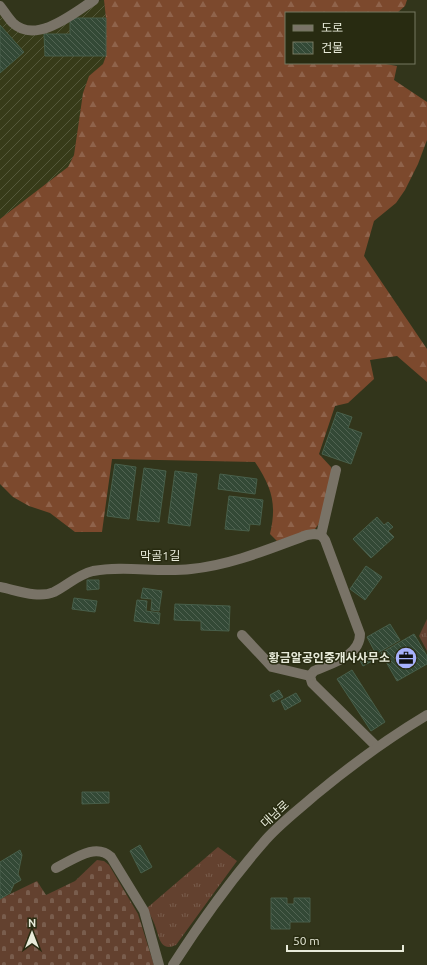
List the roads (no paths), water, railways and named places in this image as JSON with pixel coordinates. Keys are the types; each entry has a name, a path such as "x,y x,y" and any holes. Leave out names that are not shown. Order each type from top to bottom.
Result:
{"street":[{"path":"0,6 13,23 19,28 30,31 42,30 56,24 94,0"},
{"path":"310,676 314,671 349,655 358,647 360,640 360,634 325,540 321,535 336,470"},
{"name":"막골1길","path":"0,587 44,595 54,592 78,576 94,571 113,569 172,570 204,567 247,557 307,535 321,535"},
{"path":"242,635 272,667 310,676"},
{"path":"310,676 312,683 377,747"},
{"name":"대남로","path":"173,965 194,933 264,842 299,809 377,747 427,715"},
{"path":"56,868 91,852 99,850 106,852 111,857 144,911 159,965"}],"place":[{"name":"황금알공인중개사사무소","path":"406,658"}]}
